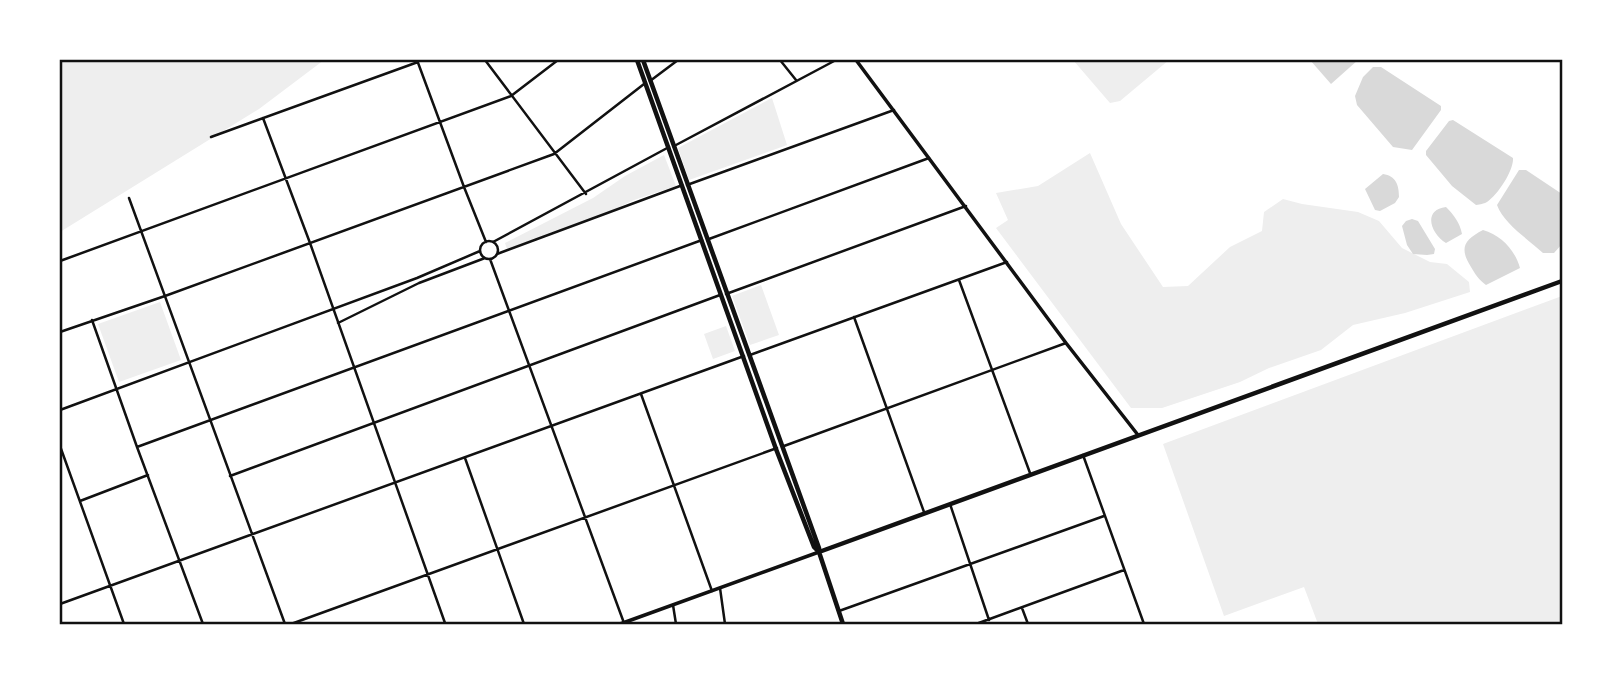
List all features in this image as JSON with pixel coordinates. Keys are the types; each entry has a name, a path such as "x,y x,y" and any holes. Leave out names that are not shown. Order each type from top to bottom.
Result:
{"main road":[{"path":"640,60 843,625"},
{"path":"819,552 1563,281"}],"street":[{"path":"485,60 586,194"},
{"path":"60,261 511,96 558,60"},
{"path":"60,332 554,153 678,60"},
{"path":"780,60 796,80"},
{"path":"485,258 480,251 481,245 486,242 493,242 586,194 836,60"},
{"path":"856,60 1066,343 1138,435"},
{"path":"211,137 418,61 486,242"},
{"path":"338,323 419,283 894,110"},
{"path":"264,118 445,623"},
{"path":"137,447 930,158"},
{"path":"130,198 285,625"},
{"path":"230,476 966,206"},
{"path":"493,242 497,246 497,254"},
{"path":"60,410 417,278 480,251"},
{"path":"491,259 622,624 819,552"},
{"path":"60,604 1007,262"},
{"path":"417,278 419,283"},
{"path":"959,279 1031,475"},
{"path":"854,317 924,513"},
{"path":"92,320 203,625"},
{"path":"291,625 1066,343"},
{"path":"641,394 712,591"},
{"path":"60,446 124,625"},
{"path":"1083,455 1143,624"},
{"path":"465,458 524,625"},
{"path":"80,500 148,475"},
{"path":"950,504 989,620"},
{"path":"839,611 1104,516"},
{"path":"976,625 1124,570"},
{"path":"720,588 725,625"},
{"path":"673,605 676,625"},
{"path":"1021,608 1028,625"}],"shaded area":[{"path":"60,60 324,60 259,109 60,232"},
{"path":"1073,60 1169,60 1120,101 1110,103"},
{"path":"1310,60 1358,60 1331,84"},
{"path":"1373,67 1381,67 1441,106 1441,110 1412,150 1393,147 1357,105 1355,96 1363,77"},
{"path":"772,98 787,145 689,180 678,148"},
{"path":"1453,120 1513,158 1504,182 1496,194 1484,203 1476,205 1452,186 1426,155 1426,151 1449,121"},
{"path":"1090,153 1121,224 1163,287 1188,286 1230,247 1262,231 1264,212 1283,199 1358,212 1379,221 1402,248 1430,262 1447,264 1469,282 1470,292 1405,313 1353,325 1321,350 1269,368 1240,382 1162,408 1131,408 996,228 1008,220 996,193 1038,186"},
{"path":"664,155 676,186 507,249 505,243 593,198 625,176"},
{"path":"1519,170 1526,170 1562,194 1562,244 1554,253 1543,253 1511,225 1497,205"},
{"path":"1383,174 1396,182 1399,197 1395,203 1380,211 1375,210 1365,189"},
{"path":"1446,207 1456,219 1462,234 1446,243 1436,234 1431,217 1438,209"},
{"path":"1412,219 1418,221 1435,249 1434,254 1413,254 1407,245 1402,226"},
{"path":"1483,230 1506,244 1515,255 1520,268 1486,285 1479,279 1465,255 1465,245 1471,237"},
{"path":"761,285 779,335 750,345 732,296"},
{"path":"1562,296 1562,624 1318,624 1304,587 1224,616 1163,444"},
{"path":"160,302 181,360 119,382 98,324"},
{"path":"726,326 735,351 713,359 704,334"}]}
